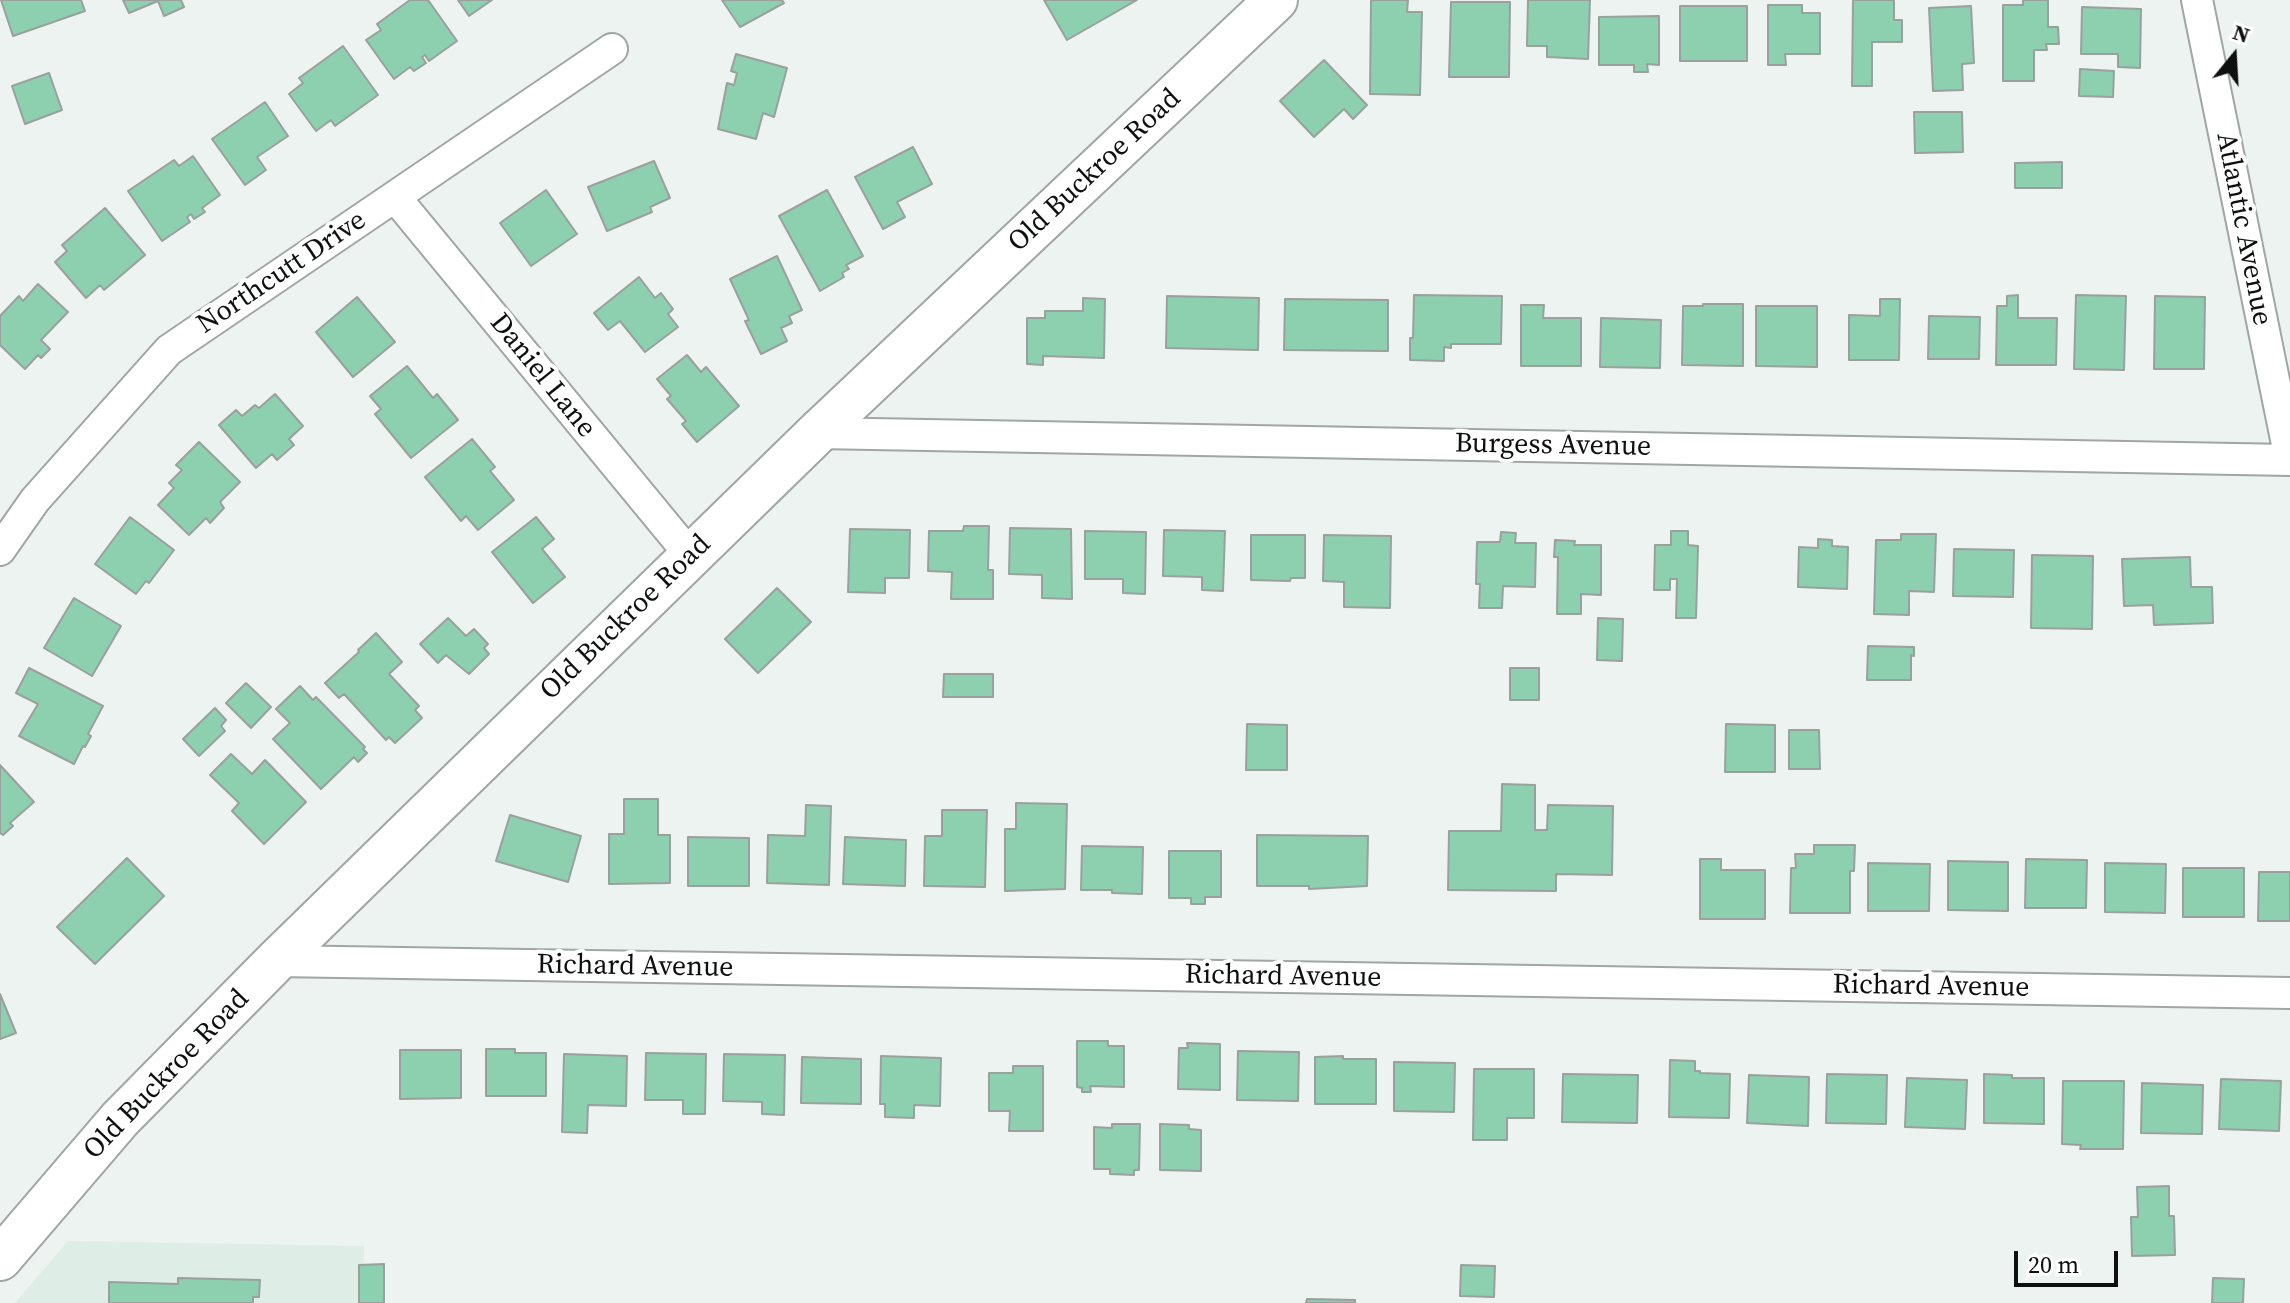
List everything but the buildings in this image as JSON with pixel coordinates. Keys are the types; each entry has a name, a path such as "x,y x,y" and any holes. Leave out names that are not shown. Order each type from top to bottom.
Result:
{"main road":[{"name":"Old Buckroe Road","path":"0,1259 120,1119 276,961 690,555 1276,0"}],"street":[{"name":"Atlantic Avenue","path":"2197,0 2290,459"},
{"name":"Northcutt Drive","path":"0,550 35,500 169,350 612,49"},
{"name":"Daniel Lane","path":"395,197 690,555"},
{"name":"Burgess Avenue","path":"817,433 2290,459"},
{"name":"Richard Avenue","path":"276,961 2290,993"}],"shaded area":[{"path":"68,1241 364,1246 363,1303 15,1303"}]}
